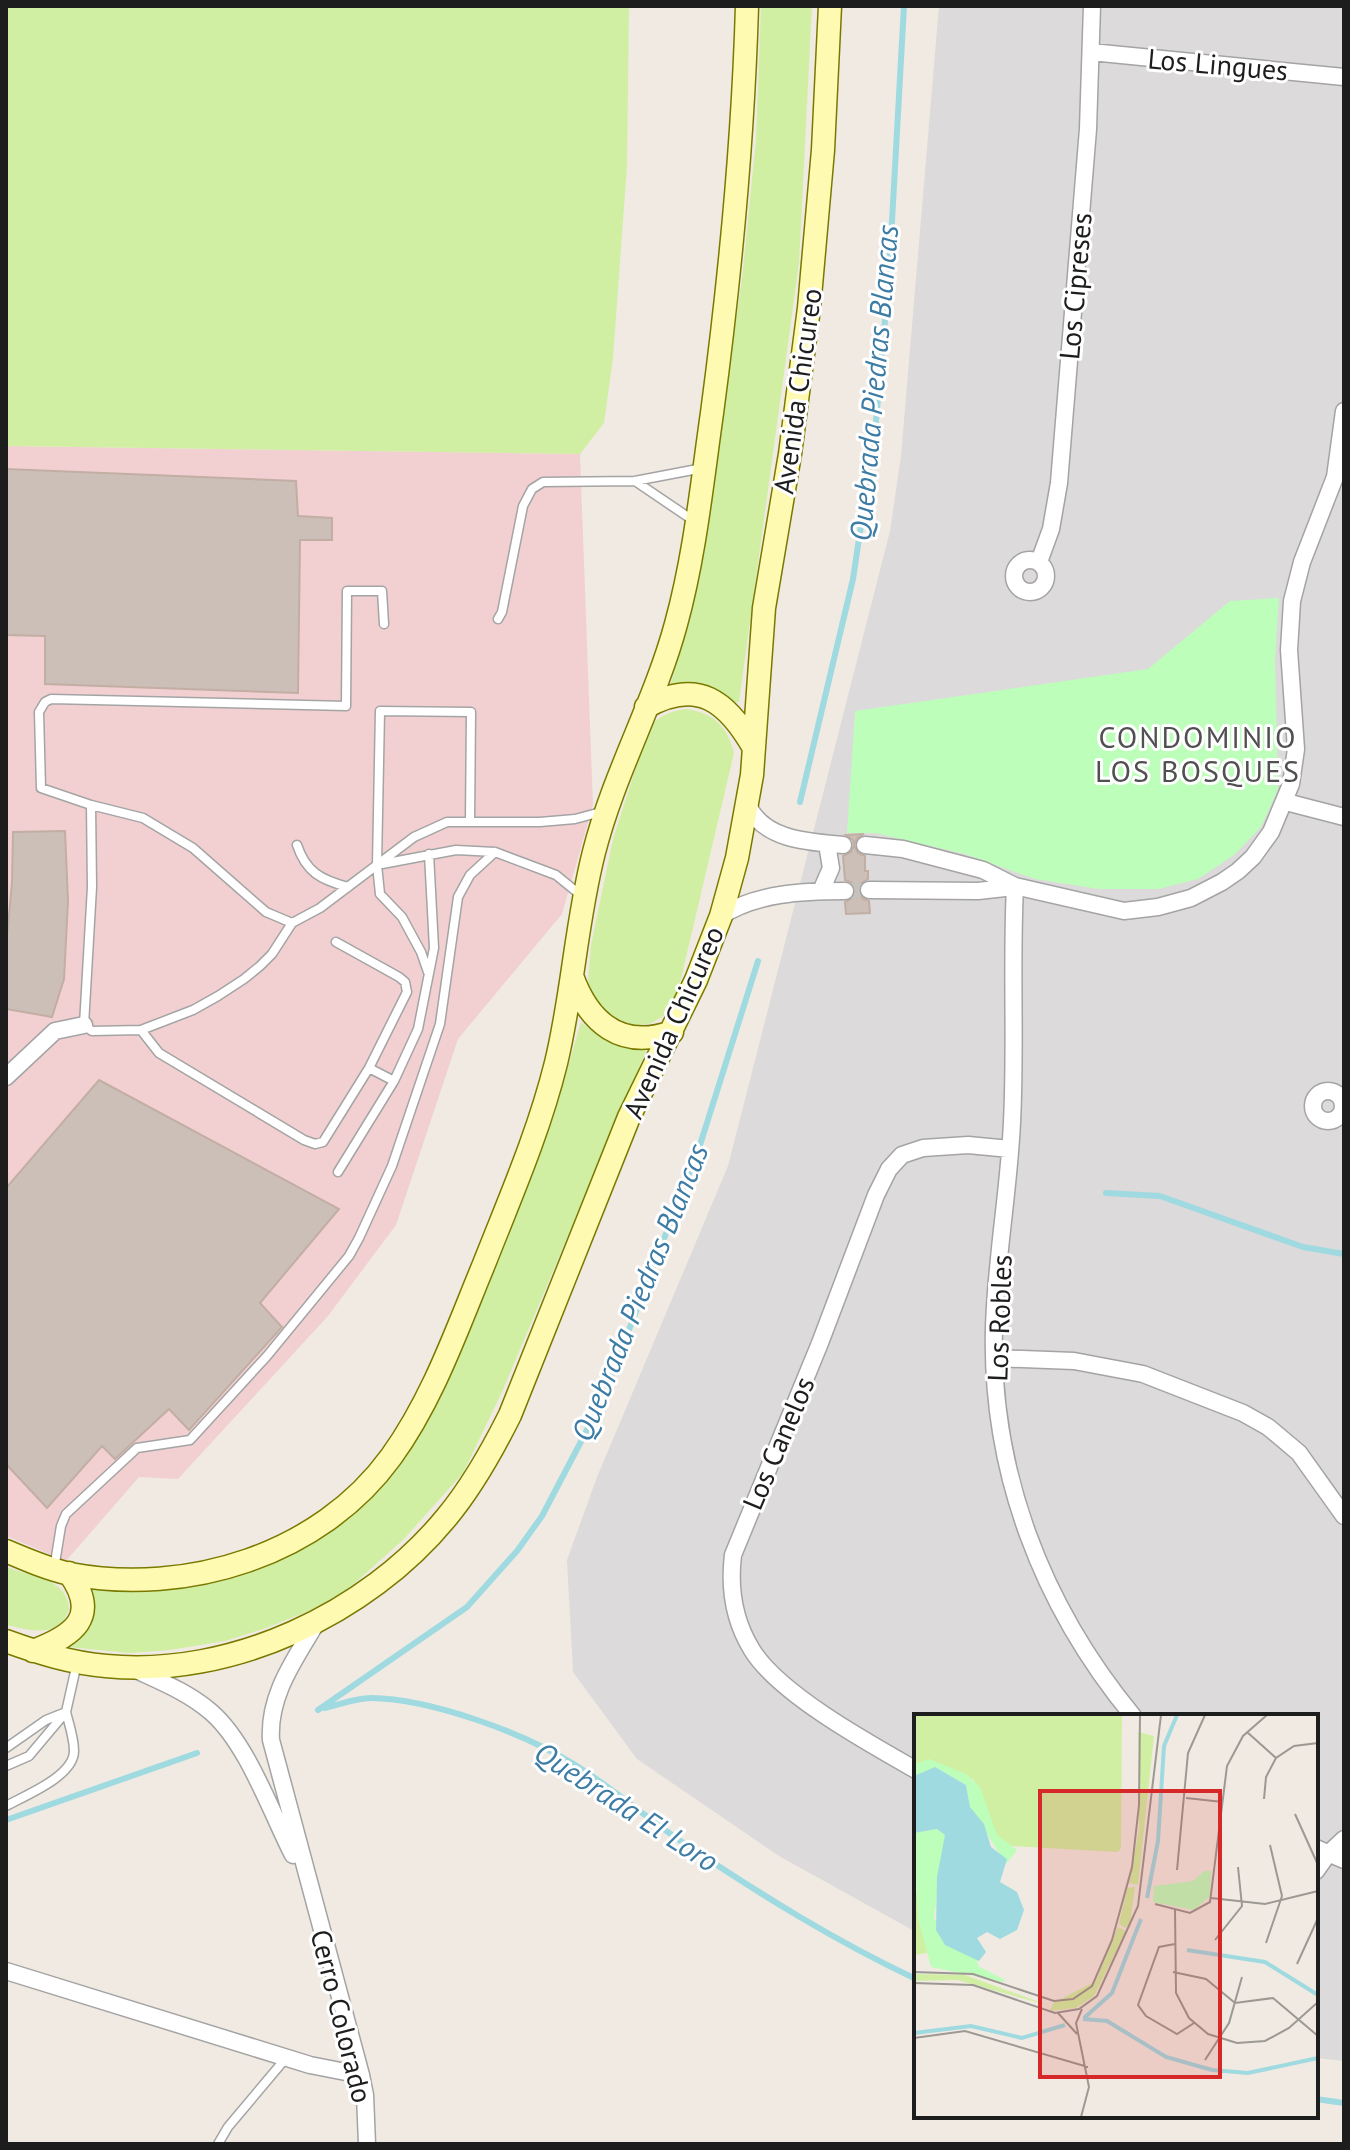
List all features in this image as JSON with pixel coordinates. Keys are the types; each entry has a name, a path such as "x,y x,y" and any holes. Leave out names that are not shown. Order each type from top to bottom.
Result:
{"main road":[{"path":"6,1551 61,1572 103,1579 159,1579 219,1570 249,1560 277,1548 330,1517 354,1498 389,1460 413,1422 440,1368 527,1153 556,1061 583,897 606,811 676,626 704,468 733,241 747,6"},
{"name":"Avenida Chicureo","path":"6,1641 77,1663 131,1668 183,1665 269,1641 319,1619 390,1574 446,1519 476,1477 510,1415 629,1117 696,980 721,916 737,858 748,805 763,622 809,308 823,150 830,6"},
{"path":"646,707 679,694 710,698 733,716 754,748"},
{"path":"571,975 585,1005 609,1029 640,1038 672,1032"},
{"path":"33,1651 66,1637 79,1621 81,1596 61,1572"}],"street":[{"name":"Los Cipreses","path":"1039,562 1051,529 1059,483 1088,129 1092,6"},
{"name":"Los Lingues","path":"1091,52 1344,77"},
{"path":"865,845 903,849 983,870 1015,886 1124,911 1175,903 1207,891 1238,871 1265,841 1286,802 1296,749 1289,659 1292,601 1302,562 1335,477 1344,411"},
{"path":"1286,802 1344,817"},
{"path":"748,805 753,816 772,832 799,840 835,844 828,880 821,891"},
{"path":"869,890 978,891 1015,886"},
{"name":"Los Robles","path":"1015,886 1010,1149 996,1299 996,1393 1004,1449 1019,1512 1031,1546 1065,1617 1102,1676 1131,1714"},
{"path":"721,916 739,904 821,891 845,891"},
{"path":"6,1077 55,1031 84,1025"},
{"name":"Los Canelos","path":"914,1769 821,1712 761,1663 747,1641 736,1614 732,1592 733,1555 889,1169 902,1155 923,1148 947,1145 1010,1149"},
{"path":"994,1358 1074,1361 1143,1374 1243,1413 1268,1427 1299,1453 1344,1516"},
{"name":"Cerro Colorado","path":"319,1619 278,1690 270,1728 273,1754 361,2075 367,2144"},
{"name":"Cerro Colorado","path":"131,1668 197,1701 230,1731 309,1888"},
{"path":"1329,1854 1344,1839"},
{"path":"6,1971 286,2058 361,2075"}],"lane":[{"path":"498,619 523,506 532,489 543,482 635,481 704,468"},
{"path":"635,481 696,522"},
{"path":"292,923 266,912 193,848 143,818 41,788 39,712 51,699 346,706 347,591 382,591 384,624"},
{"path":"428,972 402,917 380,894 377,865 380,711 471,712 470,821"},
{"path":"91,805 92,887 84,1025 92,1031 141,1030 193,1010 244,979 272,954 292,923 320,908 429,829 447,822 540,822 575,819 606,811"},
{"path":"297,845 302,861 316,877 348,887"},
{"path":"377,865 456,850 495,852 556,875 583,897"},
{"path":"61,1572 61,1526 66,1514 137,1448 190,1440 267,1356 349,1256 392,1166 440,1024 458,897 470,875 495,852"},
{"path":"338,1172 394,1081 418,1029 434,948 429,854"},
{"path":"141,1030 159,1053 304,1140 315,1144 323,1142 369,1068 407,992 407,986 399,977 336,942"},
{"path":"369,1068 394,1081"},
{"path":"6,1806 53,1780 71,1766 75,1753 66,1712 77,1663"},
{"path":"6,1748 46,1720 66,1712"},
{"path":"6,1766 29,1756 66,1712"},
{"path":"218,2144 228,2127 286,2058"}],"shaded area":[{"path":"939,6 1344,6 1344,2061 1318,2058 1318,1714 914,1714 914,1931 779,1856 637,1759 573,1672 567,1560 597,1477 728,1166 890,531 901,456"},
{"path":"6,446 580,454 593,805 562,914 458,1039 396,1225 328,1316 178,1479 139,1477 66,1561 6,1536"}],"green space":[{"path":"6,6 629,6 627,166 613,358 604,423 580,454 6,446"},
{"path":"761,6 812,6 799,263 739,702 733,703 669,689 690,620 742,279 756,140"},
{"path":"1279,598 1275,658 1278,789 1261,827 1234,855 1198,879 1158,889 1099,889 1035,879 965,854 875,833 847,833 855,711 1148,669 1230,601"},
{"path":"686,709 718,722 734,753 676,1000 668,1013 652,1023 635,1026 603,1012 593,998 588,981 591,945 613,839 649,727 666,715"},
{"path":"581,1022 611,1043 647,1049 502,1392 463,1473 403,1540 347,1590 309,1611 225,1641 170,1650 129,1653 69,1647 84,1632 93,1590 157,1591 200,1586 236,1577 295,1552 324,1534 376,1493 422,1427 475,1320 558,1101"},
{"path":"6,1567 46,1580 62,1591 69,1609 58,1625 43,1630 6,1625"}],"building":[{"path":"6,469 296,481 298,516 332,518 332,540 300,540 298,693 45,684 45,636 6,635"},
{"path":"65,831 68,901 64,979 52,1017 6,1009 6,947 13,832"},
{"path":"864,834 857,838 854,845 846,835"},
{"path":"854,845 858,853 865,856 868,879 860,884 858,891 863,899 869,901 870,913 846,914 845,902 854,897 856,890 851,882 845,880 843,856 851,852"},
{"path":"99,1080 339,1209 260,1303 282,1327 189,1430 169,1409 115,1459 102,1446 47,1508 6,1464 6,1188"}],"waterway":[{"name":"Quebrada Piedras Blancas","path":"800,802 853,579 875,432 889,275 904,6"},
{"name":"Quebrada Piedras Blancas","path":"318,1710 467,1607 517,1551 542,1516 610,1379 700,1145 758,961"},
{"path":"1106,1193 1160,1196 1303,1247 1344,1254"},
{"name":"Quebrada El Loro","path":"324,1708 365,1698 421,1704 475,1719 528,1740 587,1772 671,1834 770,1899 856,1949 914,1978"},
{"name":"Quebrada El Loro","path":"6,1820 197,1753"},
{"name":"Quebrada El Loro","path":"1318,2099 1344,2103"}],"tunnel":[{"path":"845,891 869,890"}],"district":[{"name":"CONDOMINIO LOS BOSQUES","path":"1198,753"}]}
